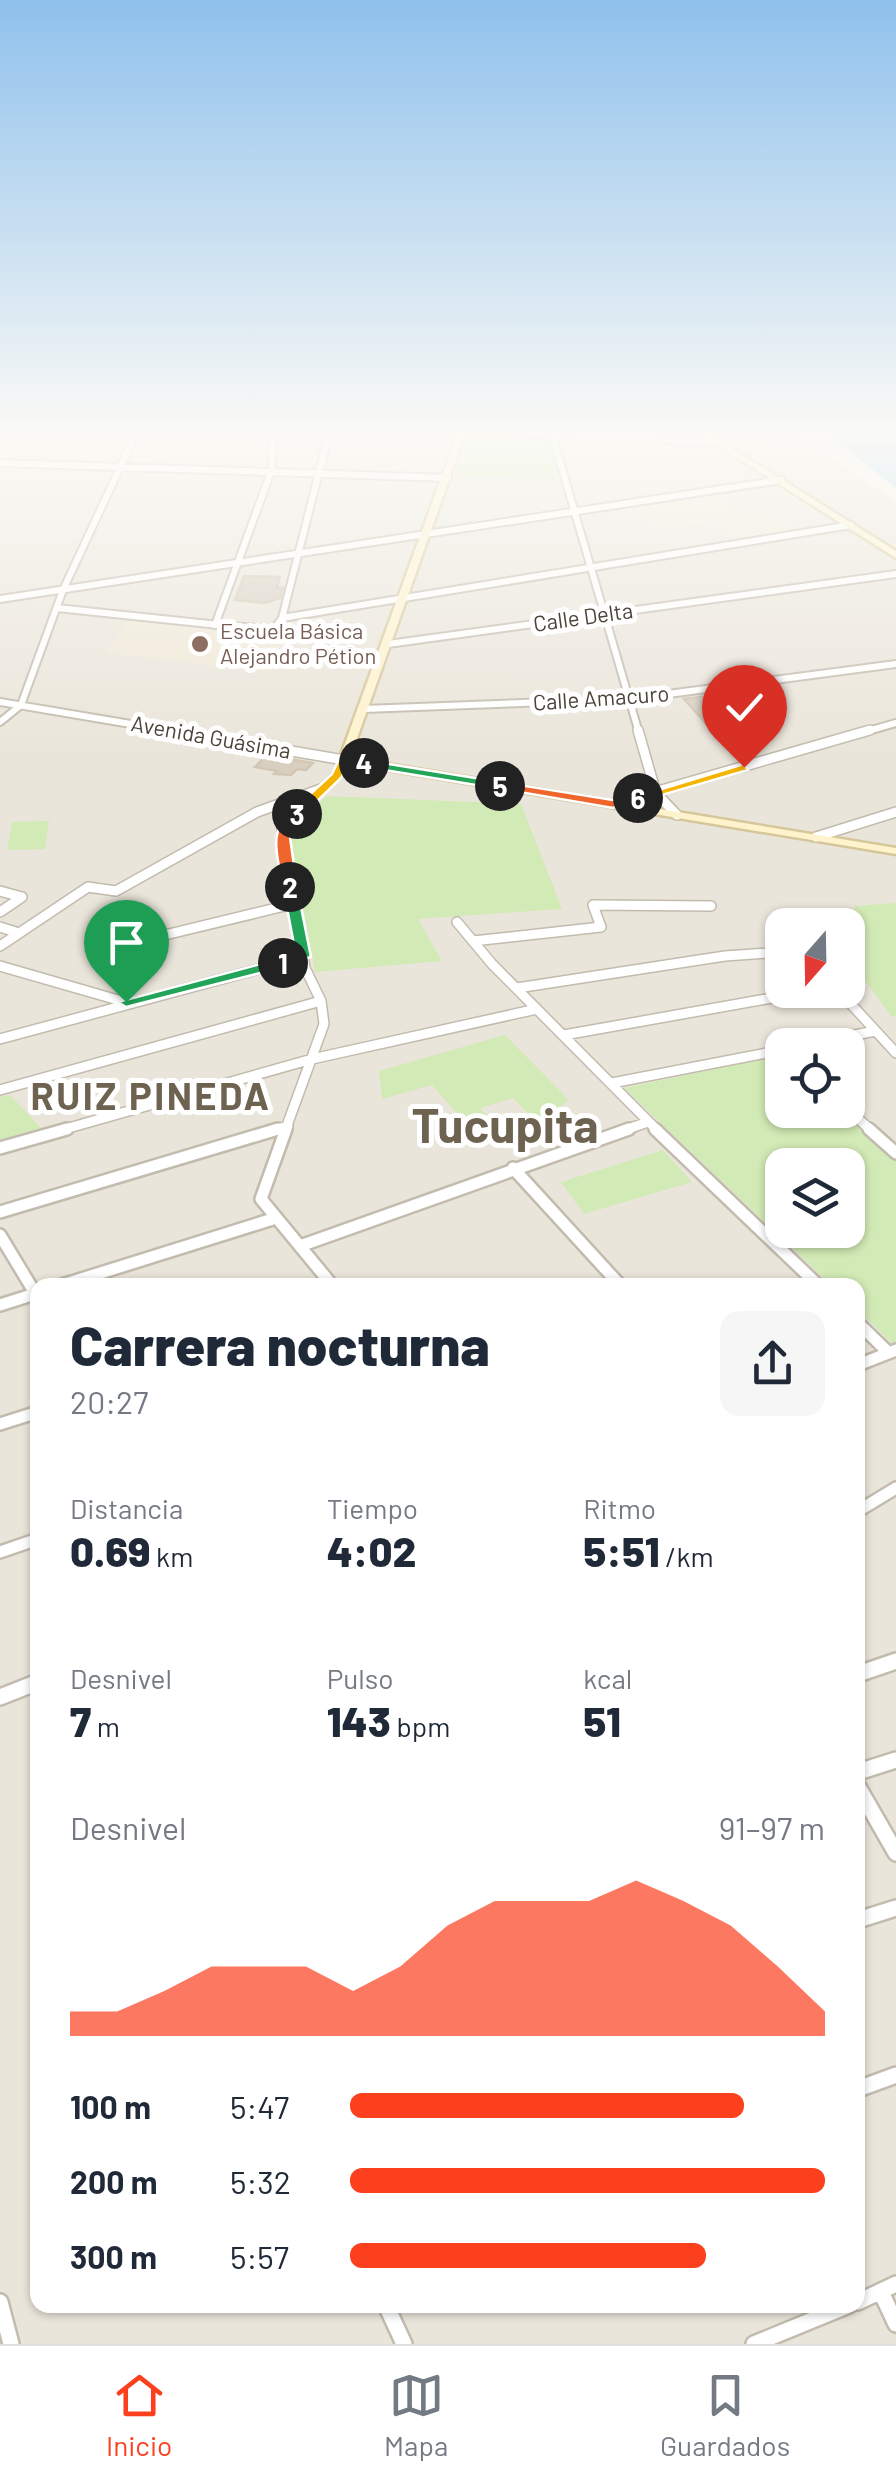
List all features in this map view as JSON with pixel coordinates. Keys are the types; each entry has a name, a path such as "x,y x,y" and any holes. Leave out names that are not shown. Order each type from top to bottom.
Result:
{"main road":[{"path":"344,760 425,538"},
{"path":"871,538 896,555"},
{"name":"Avenida Guásima","path":"344,760 896,851"}],"street":[{"path":"0,722 21,706 63,590 87,538"},
{"path":"215,624 244,538"},
{"path":"57,608 265,630 280,626 300,538"},
{"path":"0,598 409,538"},
{"path":"582,538 656,793 677,815"},
{"path":"282,618 770,538"},
{"name":"Calle Delta","path":"388,644 896,574"},
{"name":"Calle Amacuro","path":"364,710 630,698 896,664"},
{"name":"Avenida Guásima","path":"0,702 344,760"},
{"path":"613,804 896,723"},
{"path":"326,1278 262,1199 324,1024 321,1001 304,957 282,829 337,775 344,760"},
{"path":"0,946 88,887 116,891 258,812 324,788"},
{"path":"816,837 896,812"},
{"path":"0,891 22,897 0,912"},
{"path":"99,951 293,904"},
{"path":"474,942 601,927 592,905 711,906"},
{"path":"457,922 648,1122 811,1278"},
{"path":"0,928 19,933"},
{"path":"517,988 765,953"},
{"path":"0,1038 304,957"},
{"path":"0,966 126,1002"},
{"path":"564,1035 765,999"},
{"path":"0,1090 321,1001"},
{"path":"854,1008 896,1053"},
{"path":"0,1148 312,1059 536,1009"},
{"path":"865,1034 875,1032"},
{"path":"612,1083 765,1053"},
{"path":"300,1246 648,1122"},
{"path":"865,1125 896,1152"},
{"path":"0,1212 288,1126"},
{"path":"513,1168 614,1278"},
{"path":"84,1278 276,1218"},
{"path":"0,1235 30,1284"},
{"path":"0,1305 30,1297"},
{"path":"865,1329 892,1352 865,1362"},
{"path":"0,1424 30,1415"},
{"path":"865,1507 896,1489"},
{"path":"0,1552 30,1543"},
{"path":"865,1672 896,1662"},
{"path":"0,1697 30,1685"},
{"path":"865,1770 896,1760"},
{"path":"865,1799 896,1853"},
{"path":"865,1918 896,1908"},
{"path":"865,2087 896,2076"},
{"path":"865,2299 888,2288 896,2324"},
{"path":"0,2302 11,2344"},
{"path":"390,2313 404,2344"},
{"path":"754,2344 830,2313"}],"shaded area":[{"path":"0,538 896,538 896,2344 0,2344"},
{"name":"Escuela Básica Alejandro Pétion","path":"132,617 294,636 268,671 105,653"}],"green space":[{"path":"327,796 521,804 562,909 418,919 442,961 315,972 289,831"},
{"path":"49,821 45,849 7,850 12,822"},
{"path":"896,903 896,1017 891,1016 865,980 865,908 855,906"},
{"path":"505,1035 569,1100 537,1123 513,1098 480,1108 494,1124 473,1131 432,1085 382,1099 379,1071"},
{"path":"765,1059 765,1128 862,1128 896,1158 896,1341 892,1343 865,1317 865,1278 824,1278 792,1248 865,1248 865,1148 765,1148 765,1222 624,1088"},
{"path":"10,1095 41,1128 0,1140 0,1097"},
{"path":"663,1150 692,1182 584,1214 561,1182"}],"building":[{"path":"244,576 280,577 280,598 265,603 235,600"},
{"path":"708,696 736,723 710,728 684,699"},
{"path":"264,758 313,763 291,775 274,774 277,771 255,767"}],"place":[{"name":"Escuela Básica Alejandro Pétion","path":"200,644"}],"district":[{"name":"RUIZ PINEDA","path":"151,1097"},
{"name":"Tucupita","path":"505,1126"}],"route":[{"path":"126,1002 304,957 282,829 337,775 344,760 613,804 744,767"}]}
